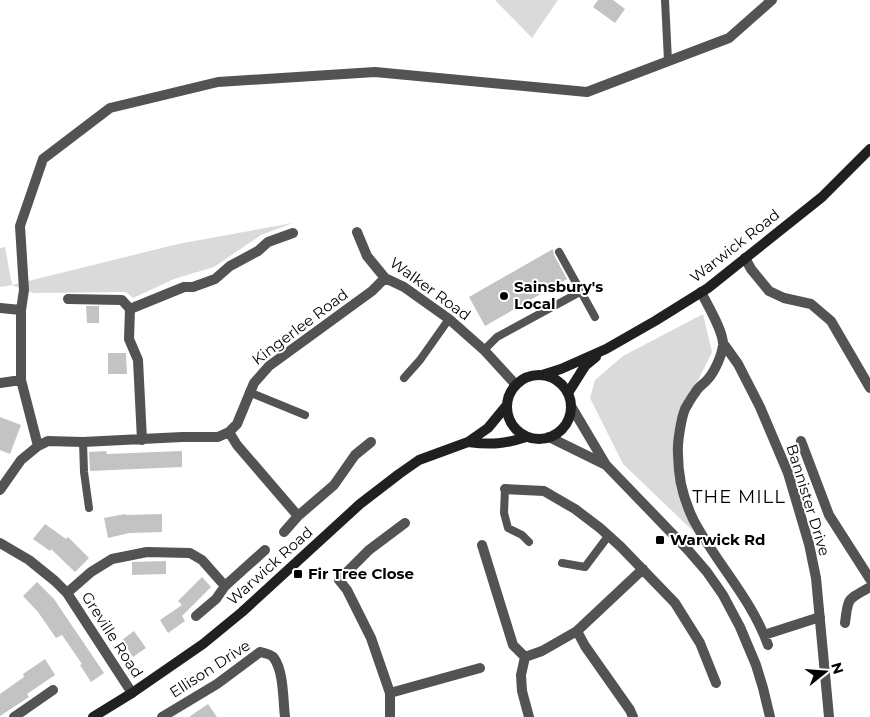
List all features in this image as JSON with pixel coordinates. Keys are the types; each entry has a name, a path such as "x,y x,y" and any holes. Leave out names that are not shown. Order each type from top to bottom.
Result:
{"main road":[{"name":"Warwick Road","path":"542,375 561,369 606,349 708,288 822,197 870,149"},
{"name":"Warwick Road","path":"568,393 585,366 606,349"},
{"path":"542,375 560,383 568,393 571,406 565,425 558,433 542,439 534,439 518,432 508,415 507,405 511,390 516,384 523,379 542,375"},
{"name":"Warwick Road","path":"93,717 132,693 203,644 236,617 360,504 399,474 419,460 468,442 488,428 507,405"},
{"name":"Warwick Road","path":"468,442 486,445 498,444 526,437"}],"street":[{"path":"38,446 21,380 21,310 24,290 20,226 43,159 110,108 218,82 375,72 587,92 729,38 772,0"},
{"name":"Walker Road","path":"357,232 367,256 385,278 404,287 449,319 484,350 516,384"},
{"path":"130,309 184,288 193,287 215,279 230,266 268,242 293,234"},
{"path":"745,258 751,269 769,291 784,298 811,304 831,321 870,388"},
{"name":"Kingerlee Road","path":"229,432 237,424 254,383 269,366 372,291 385,278"},
{"name":"Bannister Drive","path":"701,292 718,326 723,344 738,364 760,407 788,474 809,544 816,578 829,717"},
{"path":"68,298 122,300 130,309 129,339 138,360 142,440"},
{"path":"0,308 21,310"},
{"path":"723,344 717,365 708,380 696,390 685,410 678,453 684,495 693,519 749,604 766,640 820,617"},
{"path":"0,383 21,380"},
{"path":"571,406 606,465 688,550 723,595 740,627 756,665 770,717"},
{"path":"0,490 21,460 38,446 48,441 83,442 218,437 229,432 237,445 298,516"},
{"path":"549,437 606,465"},
{"path":"801,441 829,515 870,578"},
{"path":"284,532 298,516 334,485 355,455 371,442"},
{"path":"505,488 544,491 575,509 609,536 675,603 700,643 716,683"},
{"path":"390,717 390,693 371,638 347,590 339,580 370,550 404,523"},
{"name":"Greville Road","path":"0,543 29,560 67,593 132,693"},
{"path":"482,545 513,644 525,657"},
{"path":"196,616 216,599 226,586 264,550"},
{"name":"Greville Road","path":"67,593 91,572 112,559 147,552 190,553 202,560 226,586"},
{"path":"525,657 542,651 577,631 643,569"},
{"path":"845,623 849,599 870,586"},
{"path":"577,631 633,717"},
{"name":"Ellison Drive","path":"162,717 217,684 260,652 273,658 279,668 285,717"},
{"path":"525,657 520,675 529,717"},
{"path":"390,693 480,668"},
{"path":"14,717 53,690"}],"lane":[{"path":"665,0 668,61"},
{"path":"559,252 595,317"},
{"path":"484,350 497,337 580,292"},
{"path":"404,378 420,360 449,319"},
{"path":"249,392 305,415"},
{"path":"83,442 88,508"},
{"path":"505,488 504,513 508,528 522,535 529,542"},
{"path":"562,563 585,566 609,536"}],"shaded area":[{"path":"495,0 558,0 532,38"},
{"path":"293,223 261,235 214,267 174,279 133,298 126,292 33,293 12,285 178,244"},
{"path":"5,247 12,285 0,287 0,248"},
{"path":"703,314 712,352 676,425 673,467 693,531 623,464 590,398 595,380 623,356"}],"building":[{"path":"598,0 613,0 625,9 615,23 593,7"},
{"name":"Sainsbury's Local","path":"553,249 554,255 567,279 485,326 469,297"},
{"path":"86,306 99,306 99,323 87,323"},
{"path":"108,353 126,353 127,374 108,374"},
{"path":"0,417 21,425 10,454 0,450"},
{"path":"106,451 107,454 182,451 182,467 90,471 89,452"},
{"path":"125,514 162,514 162,532 129,533 108,538 104,518"},
{"path":"45,524 66,539 68,537 89,558 75,572 51,549 50,551 33,539"},
{"path":"166,561 166,574 132,575 132,562"},
{"path":"202,577 211,587 182,616 185,621 168,633 160,620 182,605 178,601"},
{"path":"37,582 54,599 104,673 91,682 80,665 82,664 62,635 56,638 38,612 23,596"},
{"path":"134,631 146,648 133,657 122,640"},
{"path":"45,659 55,675 27,694 29,697 0,716 0,694 24,677 23,674"},
{"path":"208,704 217,717 189,717"}],"place":[{"name":"Sainsbury's Local","path":"504,296"},
{"name":"Warwick Rd","path":"660,540"},
{"name":"Fir Tree Close","path":"298,574"}],"district":[{"name":"THE MILL","path":"739,497"}]}
